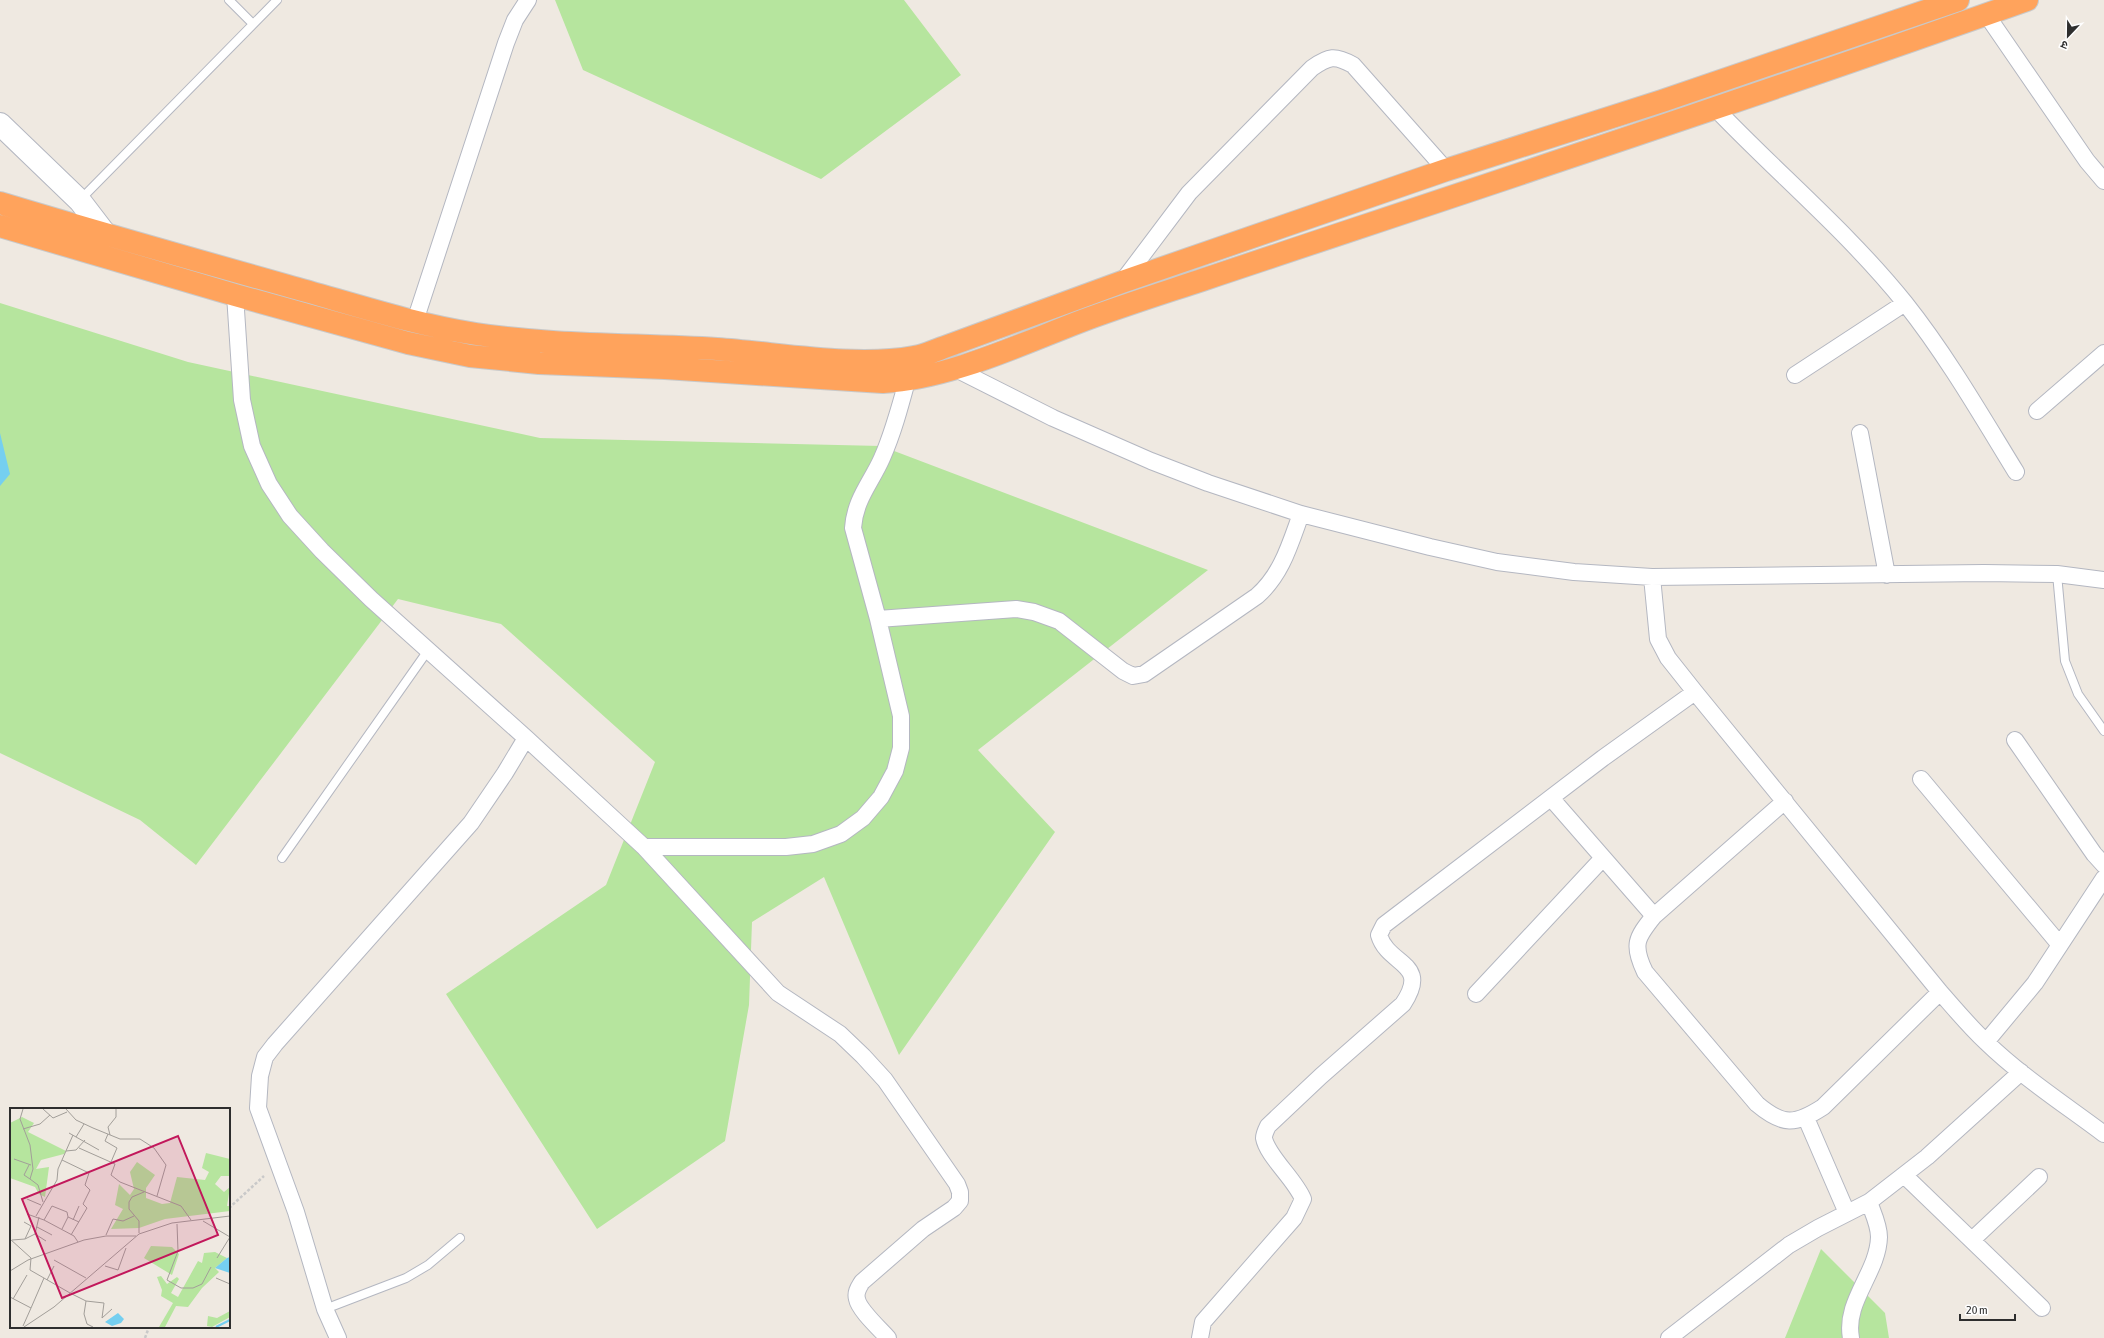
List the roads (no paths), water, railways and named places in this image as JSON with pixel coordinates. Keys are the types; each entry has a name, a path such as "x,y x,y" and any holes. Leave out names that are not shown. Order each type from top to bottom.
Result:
{"highway":[{"path":"0,203 106,236 416,321 473,333 534,342 717,349 853,360 887,360 916,357 1122,282 1446,170 1662,101 1958,0"},
{"path":"0,226 235,295 408,343 470,356 540,363 672,368 883,382 907,381 928,377 1113,310 1632,138 2027,0"}],"street":[{"path":"416,321 506,43 527,0"},
{"path":"1986,14 2087,161 2104,182"},
{"path":"1122,282 1189,193 1307,73 1326,58 1340,58 1353,65 1446,170"},
{"path":"1716,108 1820,210 1905,303 1940,349 2016,472"},
{"path":"0,124 80,201 106,236"},
{"path":"235,295 242,400 252,446 269,484 290,516 322,551 371,599 429,649 644,848 778,993 840,1034 868,1060 885,1080 957,1184 960,1192 960,1201 954,1208 923,1229 862,1282 858,1289 856,1298 859,1306 888,1338"},
{"path":"1795,375 1905,303"},
{"path":"2037,411 2104,353"},
{"path":"954,368 1053,418 1151,461 1208,483 1301,514 1401,540 1497,562 1574,572 1652,578 1713,575 1887,575 1950,573 2057,574 2104,580"},
{"path":"644,848 786,847 813,844 841,834 863,818 881,797 895,771 901,748 901,716 878,619 853,528 854,514 860,496 881,460 890,439 907,381"},
{"path":"1860,433 1887,575"},
{"path":"878,619 1016,609 1034,612 1059,621 1123,671 1133,676 1144,674 1257,596 1269,585 1286,555 1301,514"},
{"path":"1652,578 1658,639 1668,658 1695,692 1940,992 1986,1042 2021,1072 2104,1134"},
{"path":"1200,1338 1203,1322 1294,1218 1303,1198 1300,1189 1266,1145 1264,1136 1268,1126 1320,1076 1403,1004 1409,995 1413,982 1410,970 1382,943 1380,935 1384,925 1551,798 1695,692"},
{"path":"338,1338 325,1309 296,1212 258,1108 260,1076 266,1058 274,1044 471,824 506,773 526,738"},
{"path":"2015,740 2094,854 2104,864"},
{"path":"1921,779 2060,945"},
{"path":"1551,798 1654,916"},
{"path":"1785,801 1654,916 1638,936 1636,947 1639,959 1645,972 1757,1104 1771,1116 1790,1122 1806,1118 1823,1107 1940,992"},
{"path":"1476,994 1603,858"},
{"path":"1986,1042 2035,983 2104,878"},
{"path":"1669,1338 1790,1245 1818,1228 1869,1202 1927,1157 2021,1072"},
{"path":"1806,1118 1847,1213"},
{"path":"1904,1175 2042,1308"},
{"path":"1972,1240 2039,1177"},
{"path":"1851,1338 1850,1318 1856,1300 1876,1254 1879,1237 1877,1221 1869,1202"}],"lane":[{"path":"229,0 253,24"},
{"path":"80,201 277,0"},
{"path":"2057,574 2065,661 2078,694 2104,731"},
{"path":"282,858 429,649"},
{"path":"325,1309 406,1278 428,1265 460,1238"}],"water":[{"path":"0,433 10,474 0,486"}]}
